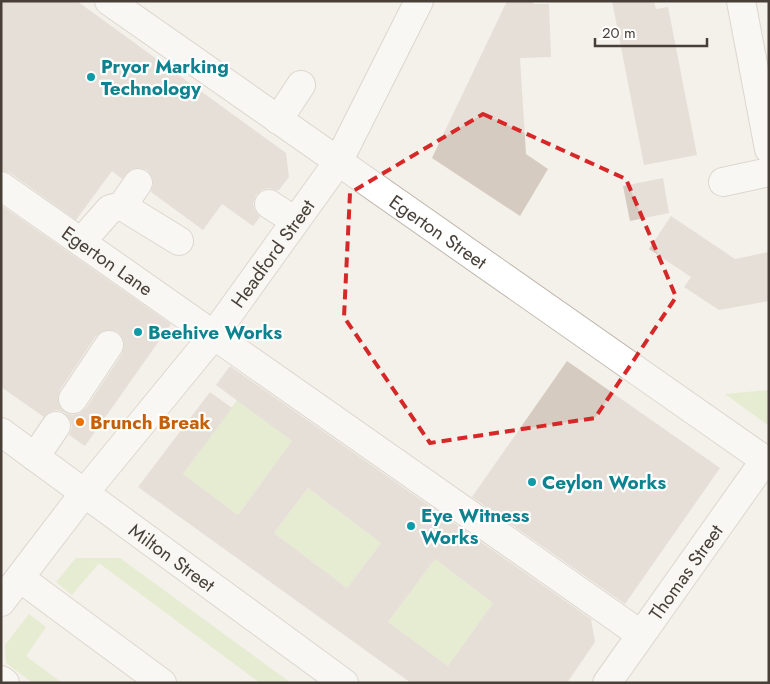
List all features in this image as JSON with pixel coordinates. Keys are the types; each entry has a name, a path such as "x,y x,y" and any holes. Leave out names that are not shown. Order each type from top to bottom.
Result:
{"street":[{"name":"Egerton Street","path":"110,1 767,461"},
{"name":"Headford Street","path":"1,602 85,492 213,336 338,162 419,1"},
{"path":"741,1 769,149"},
{"path":"278,120 301,85"},
{"path":"723,182 769,172"},
{"path":"81,242 110,209 122,206 138,183"},
{"name":"Egerton Lane","path":"1,186 640,634"},
{"path":"270,204 295,221"},
{"path":"122,206 179,241"},
{"path":"74,399 109,345"},
{"path":"35,457 56,426"},
{"name":"Milton Street","path":"1,432 344,683"},
{"name":"Thomas Street","path":"607,683 640,634 767,461"},
{"path":"20,578 162,683"},
{"path":"1,680 5,683"}],"highlighted area":[{"path":"483,114 626,179 676,297 595,418 430,443 344,317 350,193"}],"green space":[{"path":"769,390 769,426 725,394"},
{"path":"237,400 292,441 238,515 183,474"},
{"path":"308,488 381,543 347,588 274,533"},
{"path":"76,558 120,558 291,683 260,683 99,563 72,595 56,582"},
{"path":"435,559 493,603 448,666 388,622"},
{"path":"29,614 46,627 26,656 62,683 33,683 6,663 5,645"}],"building":[{"name":"Pryor Marking Technology","path":"1,1 77,1 286,153 289,177 278,191 269,188 262,190 256,195 253,204 255,211 260,217 253,226 222,204 203,230 151,192 153,185 152,177 147,170 140,168 131,169 122,179 112,171 76,220 10,173 1,171"},
{"path":"507,1 533,1 533,4 549,4 551,57 520,58 526,154 548,169 520,216 432,158"},
{"path":"612,1 654,1 656,9 668,7 697,155 644,165"},
{"path":"663,178 669,213 630,221 623,186"},
{"name":"Beehive Works","path":"1,205 171,324 85,446 69,435 72,427 65,413 57,410 50,412 44,417 1,387","holes":["103,331 118,332 123,339 122,354 86,408 80,413 72,415 65,412 59,405 60,390 96,336"]},
{"path":"671,216 735,259 769,252 769,301 719,310 684,287 691,277 649,249"},
{"name":"Ceylon Works","path":"567,361 720,468 625,604 472,497"},
{"name":"Eye Witness Works","path":"230,366 591,619 595,642 567,683 411,683 138,487 210,392 232,408 183,474 238,515 292,441 216,385","holes":["308,488 381,543 347,588 274,533","435,559 493,603 448,666 388,622"]}],"place":[{"name":"Pryor Marking Technology","path":"91,77"},
{"name":"Beehive Works","path":"138,332"},
{"name":"Brunch Break","path":"80,422"},
{"name":"Ceylon Works","path":"532,482"},
{"name":"Eye Witness Works","path":"411,526"}]}
